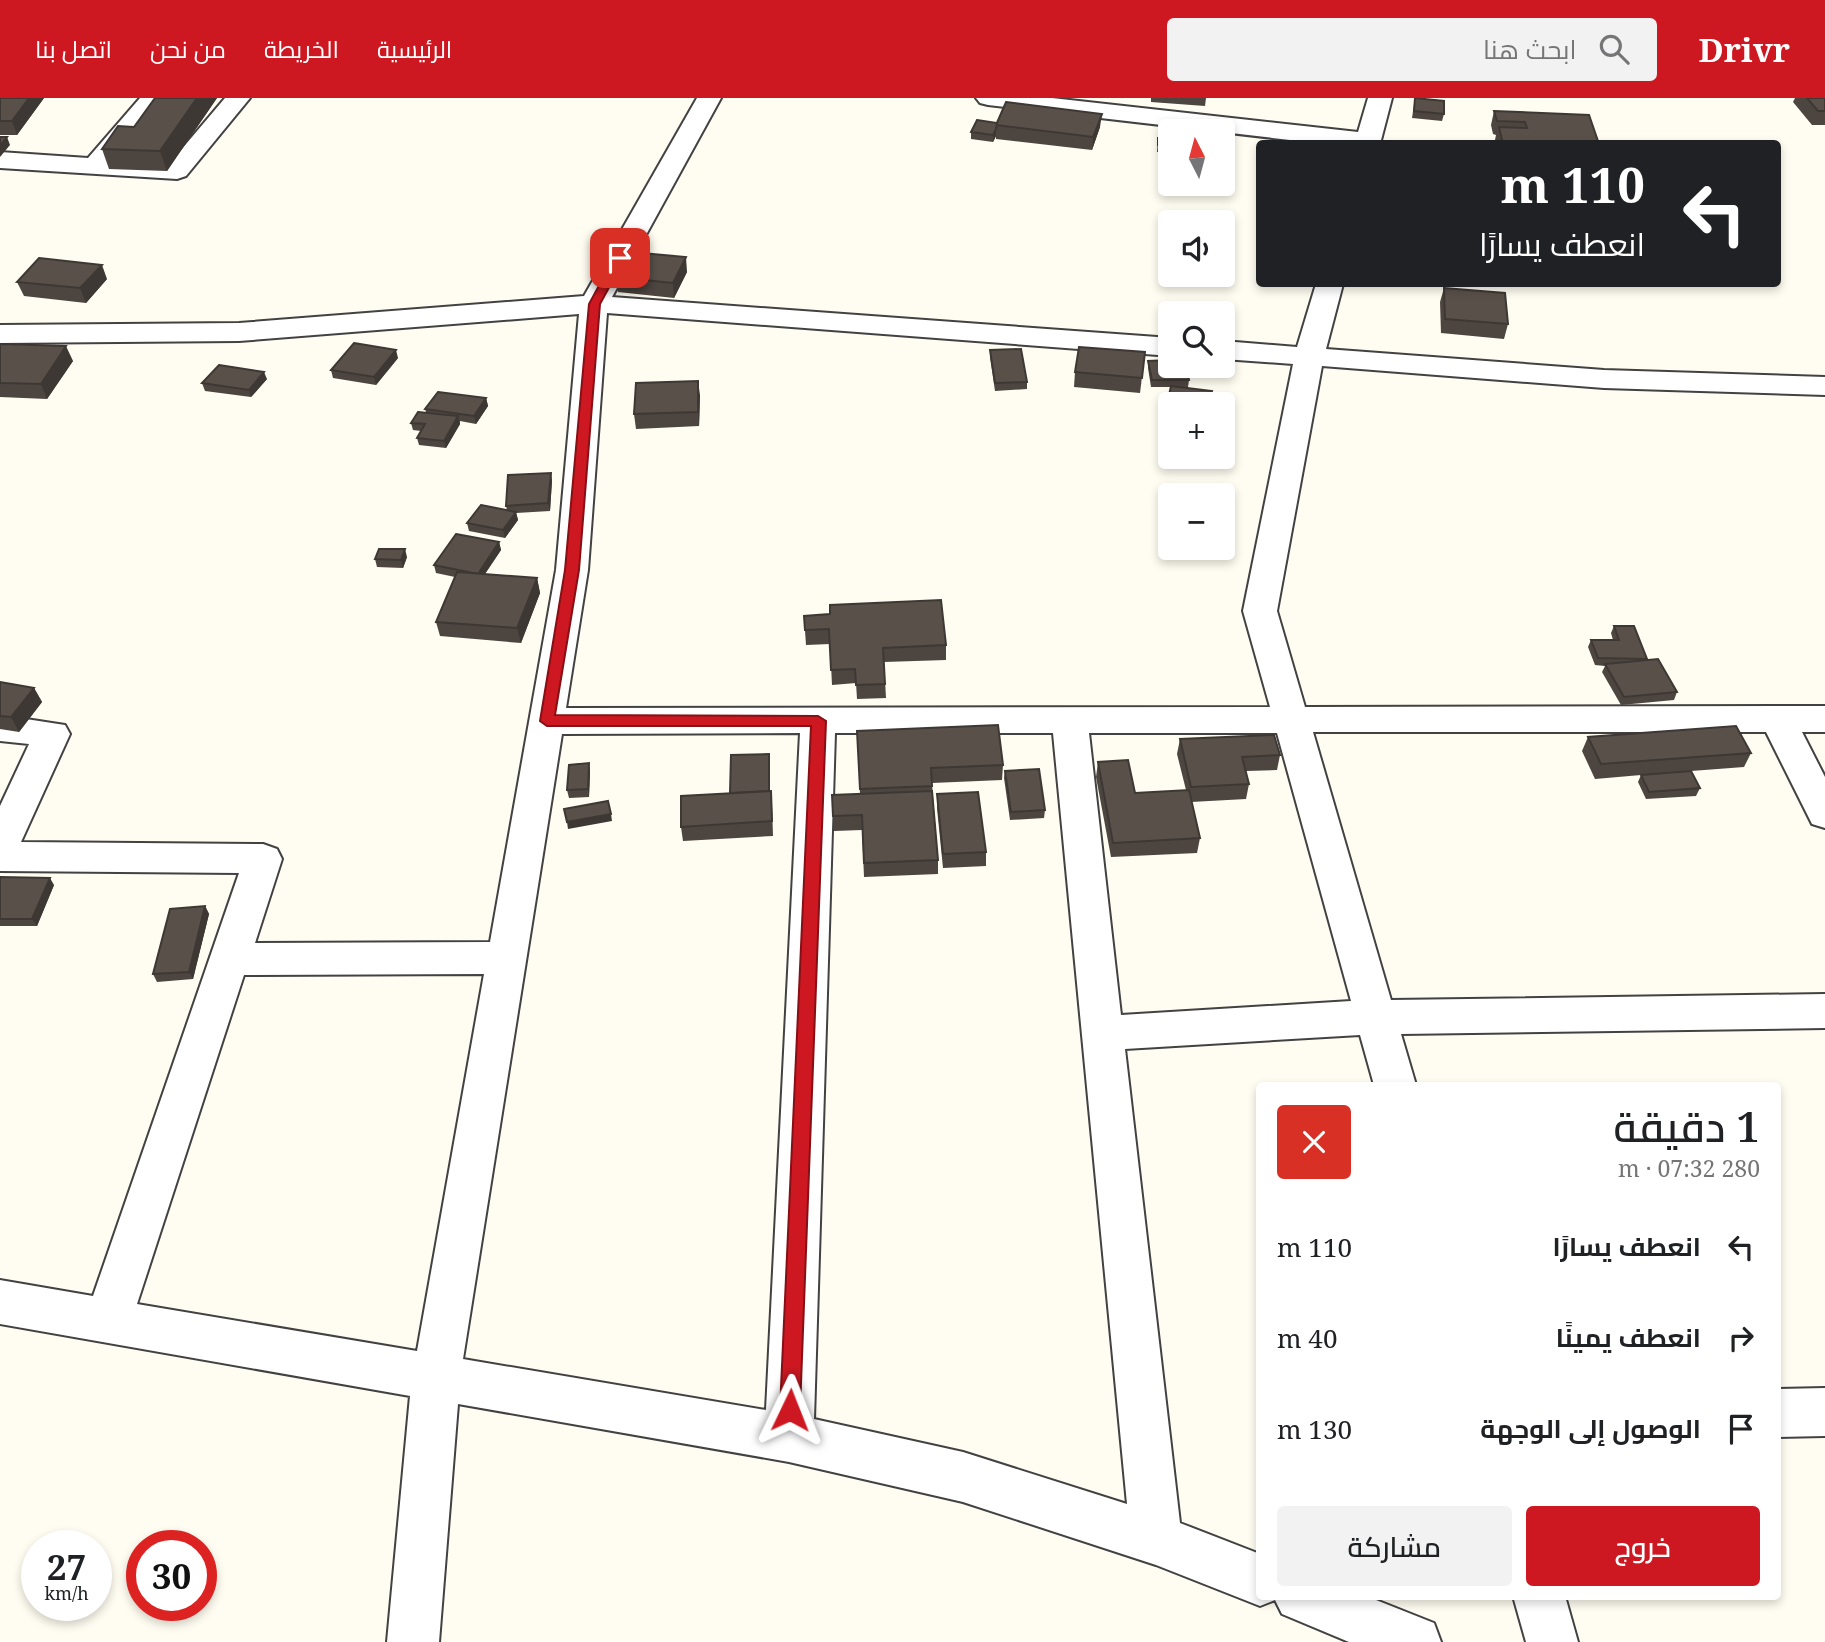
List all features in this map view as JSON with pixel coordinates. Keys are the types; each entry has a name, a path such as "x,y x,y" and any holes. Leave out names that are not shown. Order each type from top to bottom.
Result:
{"street":[{"path":"0,180 93,167 153,98"},
{"path":"0,160 177,171 238,98"},
{"path":"413,1642 436,1379 572,570 594,304 709,98"},
{"path":"988,98 1351,140"},
{"path":"1369,140 1380,98"},
{"path":"1328,287 1309,357 1260,611 1394,1082"},
{"path":"0,334 239,332 594,304 1158,346"},
{"path":"1235,352 1604,379 1825,386"},
{"path":"1778,719 1825,814"},
{"path":"547,721 1825,719"},
{"path":"789,1438 818,721"},
{"path":"1070,721 1156,1539"},
{"path":"0,728 52,734 0,846"},
{"path":"0,856 262,859 108,1321"},
{"path":"229,959 507,958"},
{"path":"1102,1033 1375,1017 1825,1011"},
{"path":"0,1302 789,1438 963,1477 1156,1539 1256,1578"},
{"path":"1781,1413 1825,1412"},
{"path":"1310,1600 1415,1642"},
{"path":"1540,1600 1552,1642"}],"building":[{"path":"0,98 29,98 12,121 0,121"},
{"path":"155,98 197,98 160,151 102,149 118,126 134,127"},
{"path":"1415,98 1444,101 1444,114 1414,111"},
{"path":"1807,98 1825,98 1825,111 1818,111"},
{"path":"1006,102 1102,114 1093,137 996,125"},
{"path":"1494,111 1589,115 1598,140 1502,140 1499,127 1527,128 1525,122 1497,121"},
{"path":"977,120 997,123 993,135 971,132"},
{"path":"0,137 7,137 0,146"},
{"path":"630,252 686,257 673,283 616,277"},
{"path":"39,258 102,265 80,288 17,282"},
{"path":"1444,288 1505,293 1508,324 1445,319"},
{"path":"354,343 396,350 374,377 331,370"},
{"path":"0,344 66,346 41,384 0,383"},
{"path":"1079,347 1145,352 1142,378 1075,372"},
{"path":"1021,349 1027,382 995,383 990,350"},
{"path":"1148,361 1158,361 1158,378 1189,380 1152,380"},
{"path":"219,365 264,372 249,390 202,383"},
{"path":"698,381 698,412 634,414 636,383"},
{"path":"1171,386 1212,391 1212,392 1170,392"},
{"path":"438,392 486,398 474,416 425,409"},
{"path":"418,412 458,416 444,441 417,438 425,424 411,423"},
{"path":"551,473 548,503 506,506 508,475"},
{"path":"481,505 516,512 503,530 467,523"},
{"path":"456,534 499,542 478,574 434,565"},
{"path":"379,549 405,549 401,560 375,559"},
{"path":"457,572 537,578 517,628 436,622"},
{"path":"941,600 946,645 883,648 885,684 856,685 855,669 831,670 829,629 805,630 804,616 830,614 830,605"},
{"path":"1614,626 1634,626 1647,659 1598,658 1591,640 1619,640"},
{"path":"1658,659 1677,692 1624,697 1605,664"},
{"path":"0,682 34,688 11,717 0,716"},
{"path":"998,725 1003,765 931,768 932,786 860,789 857,731"},
{"path":"1736,726 1751,753 1601,764 1588,737"},
{"path":"1274,735 1280,755 1242,757 1249,784 1191,787 1180,739"},
{"path":"769,754 769,791 730,793 731,755"},
{"path":"1128,760 1135,793 1189,790 1200,838 1113,843 1098,762"},
{"path":"589,763 588,789 567,790 569,765"},
{"path":"1039,769 1045,810 1011,812 1005,771"},
{"path":"1691,771 1700,788 1649,792 1641,775"},
{"path":"771,791 772,821 681,827 681,796"},
{"path":"932,791 938,860 864,863 862,815 833,816 832,795"},
{"path":"978,792 986,852 943,854 937,794"},
{"path":"608,801 611,814 567,822 564,809"},
{"path":"0,877 50,878 32,919 0,919"},
{"path":"205,906 189,972 153,974 170,909"}],"route":[{"path":"620,258 594,304 572,570 547,721 818,721 790,1410"}]}
